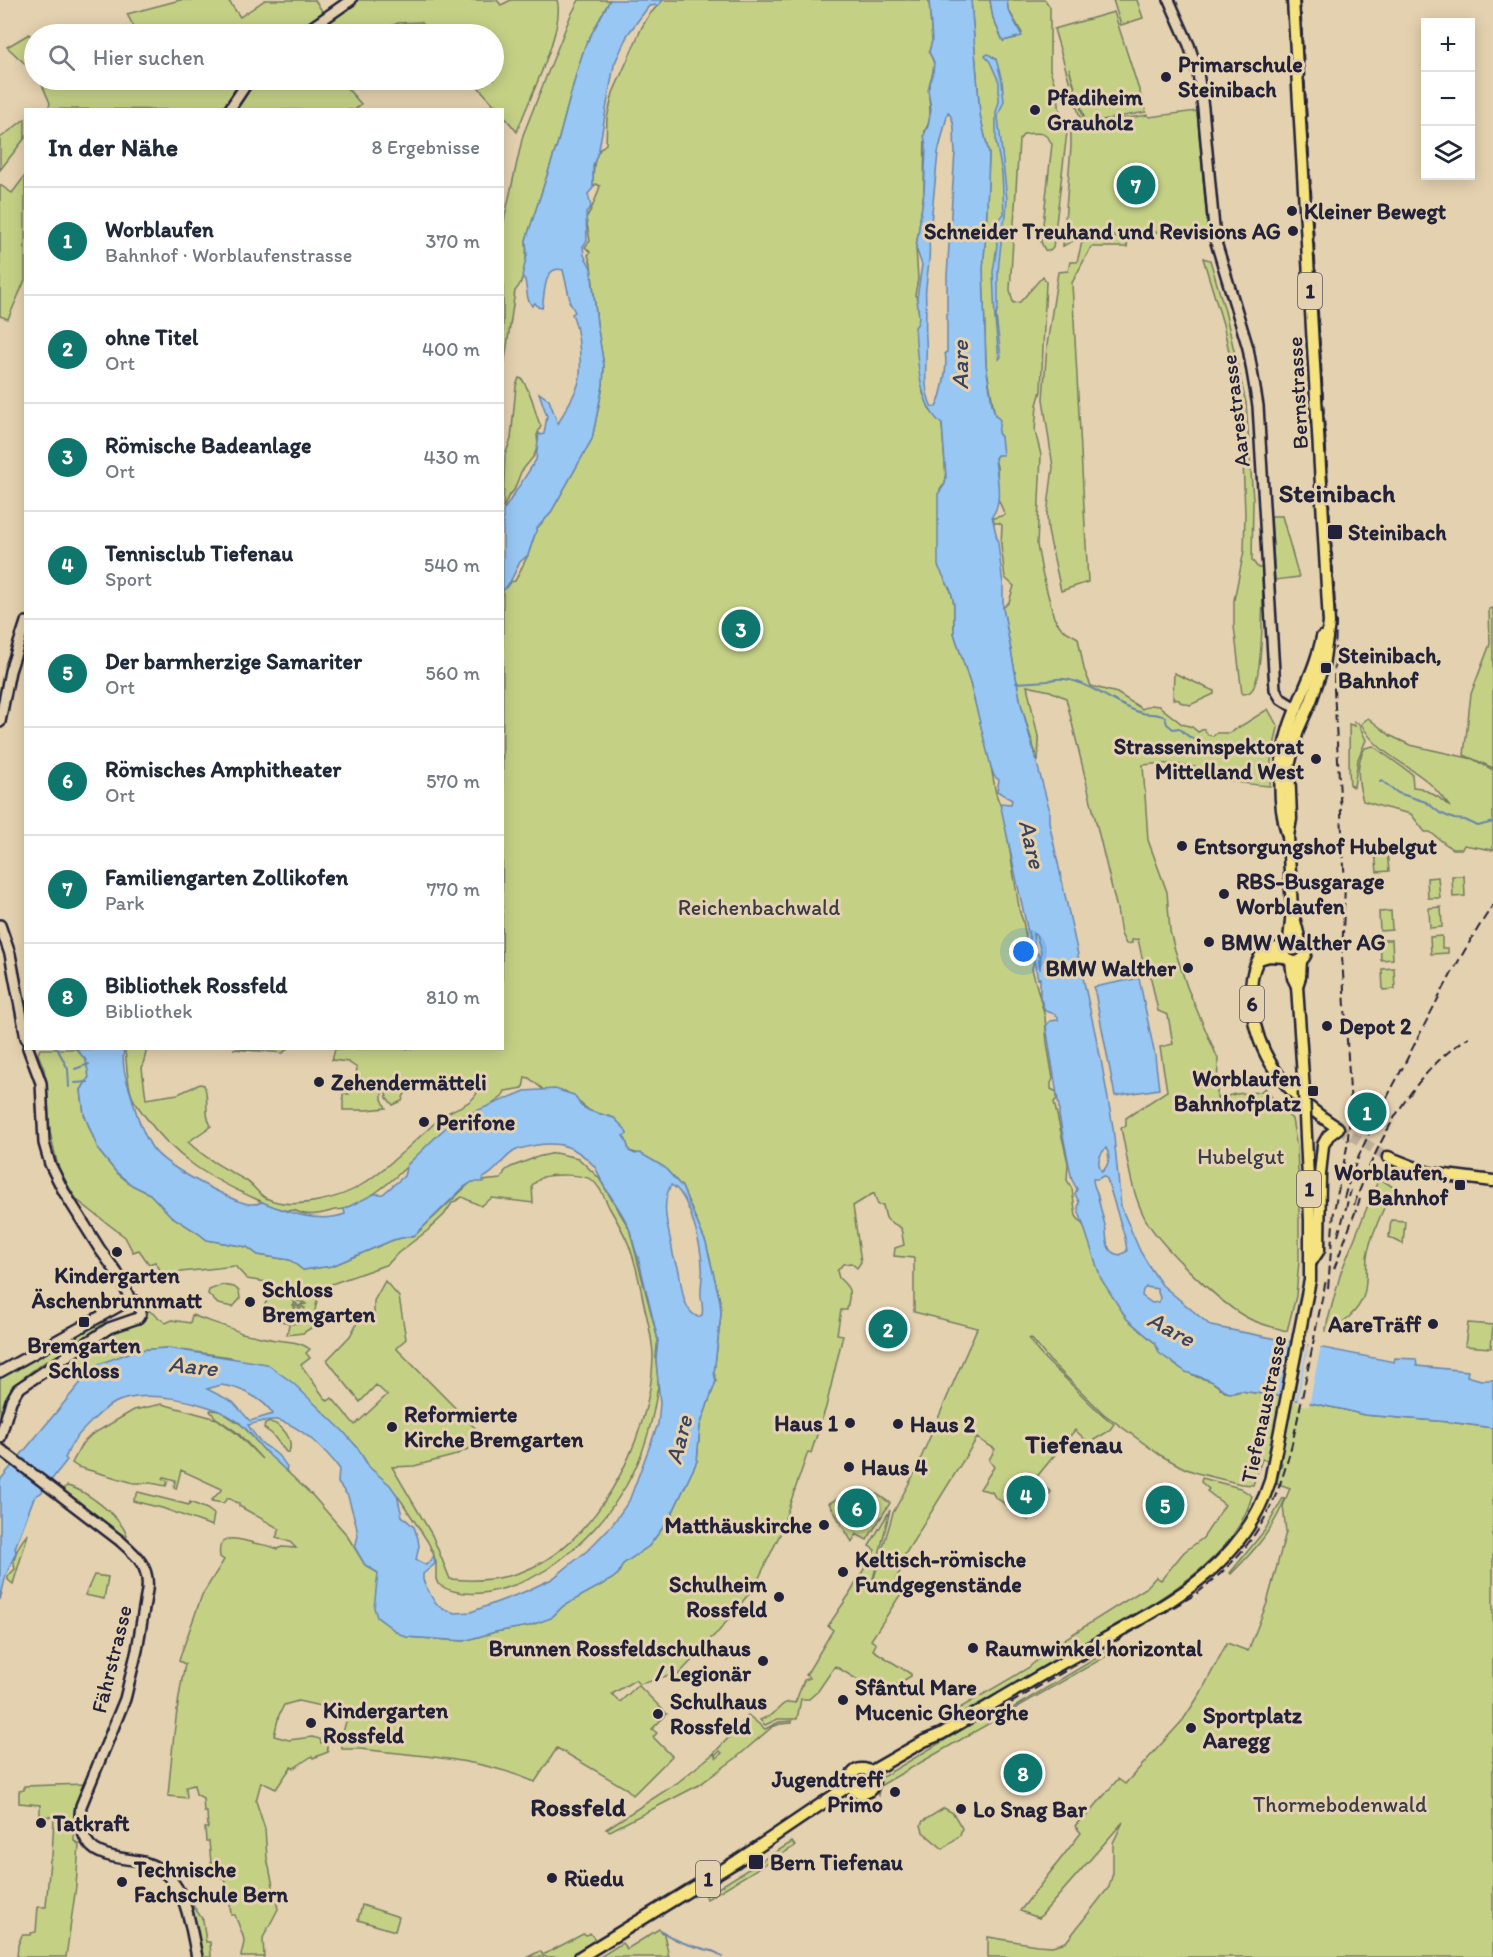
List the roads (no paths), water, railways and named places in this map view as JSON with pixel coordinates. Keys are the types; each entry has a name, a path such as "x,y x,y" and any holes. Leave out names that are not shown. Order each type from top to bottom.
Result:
{"main road":[{"name":"Bernstrasse","path":"1292,951 1298,924 1292,910 1288,836 1283,819 1281,766 1286,740 1301,711 1316,662 1327,605 1293,0"},
{"name":"6","path":"1292,951 1259,959 1252,975 1251,1000 1254,1019 1265,1052 1278,1076 1307,1106 1338,1128 1328,1136 1323,1145 1320,1174 1319,1250 1311,1262"},
{"name":"Tiefenaustrasse","path":"872,1775 927,1746 933,1739 1167,1603 1204,1578 1230,1552 1251,1524 1263,1501 1275,1461 1309,1290 1311,1262 1297,986 1300,977 1292,951"},
{"path":"1388,1157 1429,1173 1493,1180"},
{"path":"863,1769 872,1775 872,1786 868,1791 862,1792 853,1787 851,1777 856,1771 863,1769"},
{"name":"1","path":"580,1957 853,1787"},
{"name":"1","path":"592,1957 760,1855 853,1787"}],"street":[{"path":"316,24 351,0"},
{"name":"Aarestrasse","path":"1168,0 1189,45 1198,73 1215,239 1242,327 1257,396 1275,689 1281,699 1301,711"},
{"path":"230,108 242,90"},
{"path":"0,722 11,667 24,628"},
{"path":"0,925 10,954 24,1028"},
{"path":"29,1050 41,1083 43,1137 50,1164 64,1192 122,1280 130,1300"},
{"path":"0,1372 130,1300 140,1305 141,1313 138,1318 109,1328 18,1389 11,1401 0,1438"},
{"name":"Fährstrasse","path":"3,1452 134,1552 144,1564 148,1585 128,1689 81,1806 82,1829 95,1850 149,1863 172,1881 183,1900 197,1957"}],"water":[{"path":"610,0 663,0 659,5 649,6 628,34 614,65 599,149 593,166 593,188 588,194 591,207 586,213 587,241 583,246 584,255 591,268 604,366 603,385 592,439 550,514 537,528 528,555 520,562 504,590 504,509 536,460 539,433 544,434 547,416 539,393 549,400 558,424 578,385 580,360 572,314 575,312 569,301 563,270 556,269 548,276 542,308 535,303 532,306 522,276 527,255 526,240 558,142 585,46"},
{"name":"Aare","path":"929,0 971,0 980,115 989,154 983,269 986,365 992,404 995,415 1000,420 998,433 1001,437 1003,455 997,455 995,458 998,503 992,516 998,543 1003,608 1021,704 1049,808 1049,822 1101,1060 1113,1127 1121,1207 1140,1251 1162,1285 1211,1326 1394,1362 1395,1358 1416,1359 1417,1366 1468,1371 1467,1376 1481,1380 1493,1380 1493,1428 1364,1415 1277,1396 1241,1391 1229,1393 1211,1381 1186,1372 1159,1353 1155,1343 1127,1319 1101,1279 1078,1209 1079,1202 1075,1194 1077,1189 1072,1180 1059,1116 1046,1026 1050,1021 1058,1020 1058,1017 1045,1011 1040,997 1040,978 1038,979 1000,803 1011,804 1012,800 997,791 999,780 994,776 991,767 970,683 954,633 954,604 951,591 938,566 938,494 945,484 946,477 942,424 934,416 923,393 915,327 919,317 917,298 922,265 916,248 924,192 926,147 924,135 931,109 928,90 934,62 929,52 932,41","holes":["948,112 954,126 955,151 947,276 947,352 945,353 945,373 940,396 936,407 932,407 926,382 926,292 938,153","1033,934 1036,935 1041,951 1040,970 1038,953 1036,955","1106,1148 1109,1157 1102,1172 1100,1156","1103,1176 1107,1179 1125,1238 1127,1251 1120,1255 1112,1252 1108,1245 1093,1179","1146,1287 1157,1289 1160,1298 1159,1302 1152,1303 1142,1296"]},
{"path":"990,0 1007,0 1008,9 1022,36 1003,41 993,18"},
{"path":"988,54 996,59 1004,101 998,116 1007,199 998,271 996,316 1001,357 999,359 995,320 993,272 997,245 995,223 1004,214 1002,173 996,142 999,82 985,56"},
{"path":"1139,978 1155,1056 1159,1089 1115,1096 1094,987"},
{"name":"Aare","path":"77,1050 124,1050 125,1074 136,1110 142,1128 156,1153 184,1173 238,1201 247,1204 262,1202 303,1216 324,1218 345,1214 344,1209 374,1194 383,1194 404,1176 407,1165 443,1130 459,1118 525,1091 555,1089 574,1095 581,1106 590,1111 614,1118 627,1134 623,1136 629,1151 635,1154 640,1153 664,1167 682,1187 706,1243 720,1301 721,1314 714,1373 716,1381 700,1426 697,1461 670,1518 649,1546 623,1564 618,1574 612,1579 563,1606 551,1618 529,1626 464,1641 406,1637 377,1617 374,1608 378,1573 365,1565 355,1548 358,1536 356,1524 348,1496 338,1483 339,1468 319,1446 302,1432 284,1422 269,1420 248,1425 261,1442 282,1460 287,1467 286,1471 243,1426 222,1412 174,1398 140,1397 112,1404 97,1416 76,1438 65,1458 67,1460 33,1500 6,1575 0,1600 0,1480 87,1375 99,1364 137,1350 167,1348 267,1364 293,1383 343,1431 357,1447 369,1467 390,1485 397,1495 402,1516 414,1527 419,1546 416,1560 426,1565 434,1556 435,1564 423,1574 423,1580 431,1596 443,1609 455,1613 471,1612 552,1579 588,1550 612,1525 629,1501 658,1424 660,1404 656,1359 658,1340 630,1230 596,1168 569,1147 541,1144 514,1151 493,1172 483,1178 483,1182 472,1182 464,1187 415,1235 393,1240 332,1266 303,1270 290,1260 258,1255 247,1247 207,1240 171,1216 150,1194 132,1185 116,1172 99,1151 84,1114 81,1090 89,1077 86,1060","holes":["671,1185 678,1190 689,1209 700,1248 702,1315 698,1317 692,1313 685,1302 666,1219 666,1202","221,1385 250,1394 269,1408 273,1414 250,1421 233,1402 207,1389"]}],"waterway":[{"name":"Steinibach","path":"1016,683 1071,680 1131,709 1165,717 1167,724 1173,729 1179,728 1188,736 1219,750 1230,745 1239,748"},
{"name":"Steinibach","path":"1380,782 1382,781 1398,793 1426,802 1440,813 1454,819 1465,820 1478,826 1493,822"},
{"path":"58,1050 68,1069 69,1087"},
{"path":"75,1069 89,1064"},
{"path":"75,1083 88,1082"},
{"path":"661,1930 680,1941 715,1952 722,1957"}],"tunnel":[{"path":"1338,1128 1388,1157"}],"railway":[{"path":"1300,0 1336,623 1334,689 1345,885 1342,956 1351,1108 1347,1147 1334,1211 1328,1289"},
{"path":"1344,1198 1356,1162 1380,1111 1447,982 1493,905"},
{"path":"1354,1205 1363,1181 1398,1111 1430,1070 1448,1052 1469,1037"},
{"path":"1338,1236 1351,1190"},
{"path":"1334,1269 1360,1199"},
{"path":"999,1710 1196,1594 1242,1551 1259,1528 1281,1480 1296,1425 1326,1280"}],"place":[{"name":"Primarschule Steinibach","path":"1166,77"},
{"name":"Pfadiheim Grauholz","path":"1035,110"},
{"name":"Familiengarten Zollikofen","path":"1136,185"},
{"name":"Kleiner Bewegt","path":"1292,211"},
{"name":"Schneider Treuhand und Revisions AG","path":"1293,231"},
{"name":"Steinibach","path":"1335,532"},
{"name":"Römische Badeanlage","path":"741,629"},
{"name":"Steinibach, Bahnhof","path":"1326,668"},
{"name":"Strasseninspektorat Mittelland West","path":"1316,759"},
{"name":"Entsorgungshof Hubelgut","path":"1182,846"},
{"name":"RBS-Busgarage Worblaufen","path":"1224,894"},
{"name":"BMW Walther AG","path":"1209,942"},
{"name":"BMW Walther","path":"1188,968"},
{"name":"Depot 2","path":"1327,1026"},
{"name":"Zehendermätteli","path":"319,1082"},
{"name":"Worblaufen Bahnhofplatz","path":"1313,1091"},
{"name":"Worblaufen","path":"1367,1112"},
{"name":"Perifone","path":"424,1122"},
{"name":"Worblaufen, Bahnhof","path":"1460,1185"},
{"name":"Kindergarten Äschenbrunnmatt","path":"117,1252"},
{"name":"Schloss Bremgarten","path":"250,1302"},
{"name":"Bremgarten Schloss","path":"84,1322"},
{"name":"AareTräff","path":"1433,1324"},
{"name":"ohne Titel","path":"888,1329"},
{"name":"Haus 1","path":"850,1423"},
{"name":"Haus 2","path":"898,1424"},
{"name":"Reformierte Kirche Bremgarten","path":"392,1427"},
{"name":"Haus 4","path":"849,1467"},
{"name":"Tennisclub Tiefenau","path":"1026,1495"},
{"name":"Der barmherzige Samariter","path":"1165,1505"},
{"name":"Römisches Amphitheater","path":"857,1508"},
{"name":"Matthäuskirche","path":"824,1525"},
{"name":"Keltisch-römische Fundgegenstände","path":"843,1572"},
{"name":"Schulheim Rossfeld","path":"779,1597"},
{"name":"Raumwinkel horizontal","path":"973,1648"},
{"name":"Brunnen Rossfeldschulhaus / Legionär","path":"763,1661"},
{"name":"Sfântul Mare Mucenic Gheorghe","path":"843,1700"},
{"name":"Schulhaus Rossfeld","path":"658,1714"},
{"name":"Kindergarten Rossfeld","path":"311,1723"},
{"name":"Sportplatz Aaregg","path":"1191,1728"},
{"name":"Bibliothek Rossfeld","path":"1023,1773"},
{"name":"Jugendtreff Primo","path":"895,1792"},
{"name":"Lo Snag Bar","path":"961,1809"},
{"name":"Tatkraft","path":"41,1823"},
{"name":"Bern Tiefenau","path":"756,1862"},
{"name":"Rüedu","path":"552,1878"},
{"name":"Technische Fachschule Bern","path":"122,1882"}],"district":[{"name":"Steinibach","path":"1337,493"},
{"name":"Tiefenau","path":"1074,1444"},
{"name":"Rossfeld","path":"578,1807"}],"park label":[{"name":"Reichenbachwald","path":"759,907"},
{"name":"Hubelgut","path":"1241,1156"},
{"name":"Thormebodenwald","path":"1340,1804"}]}
